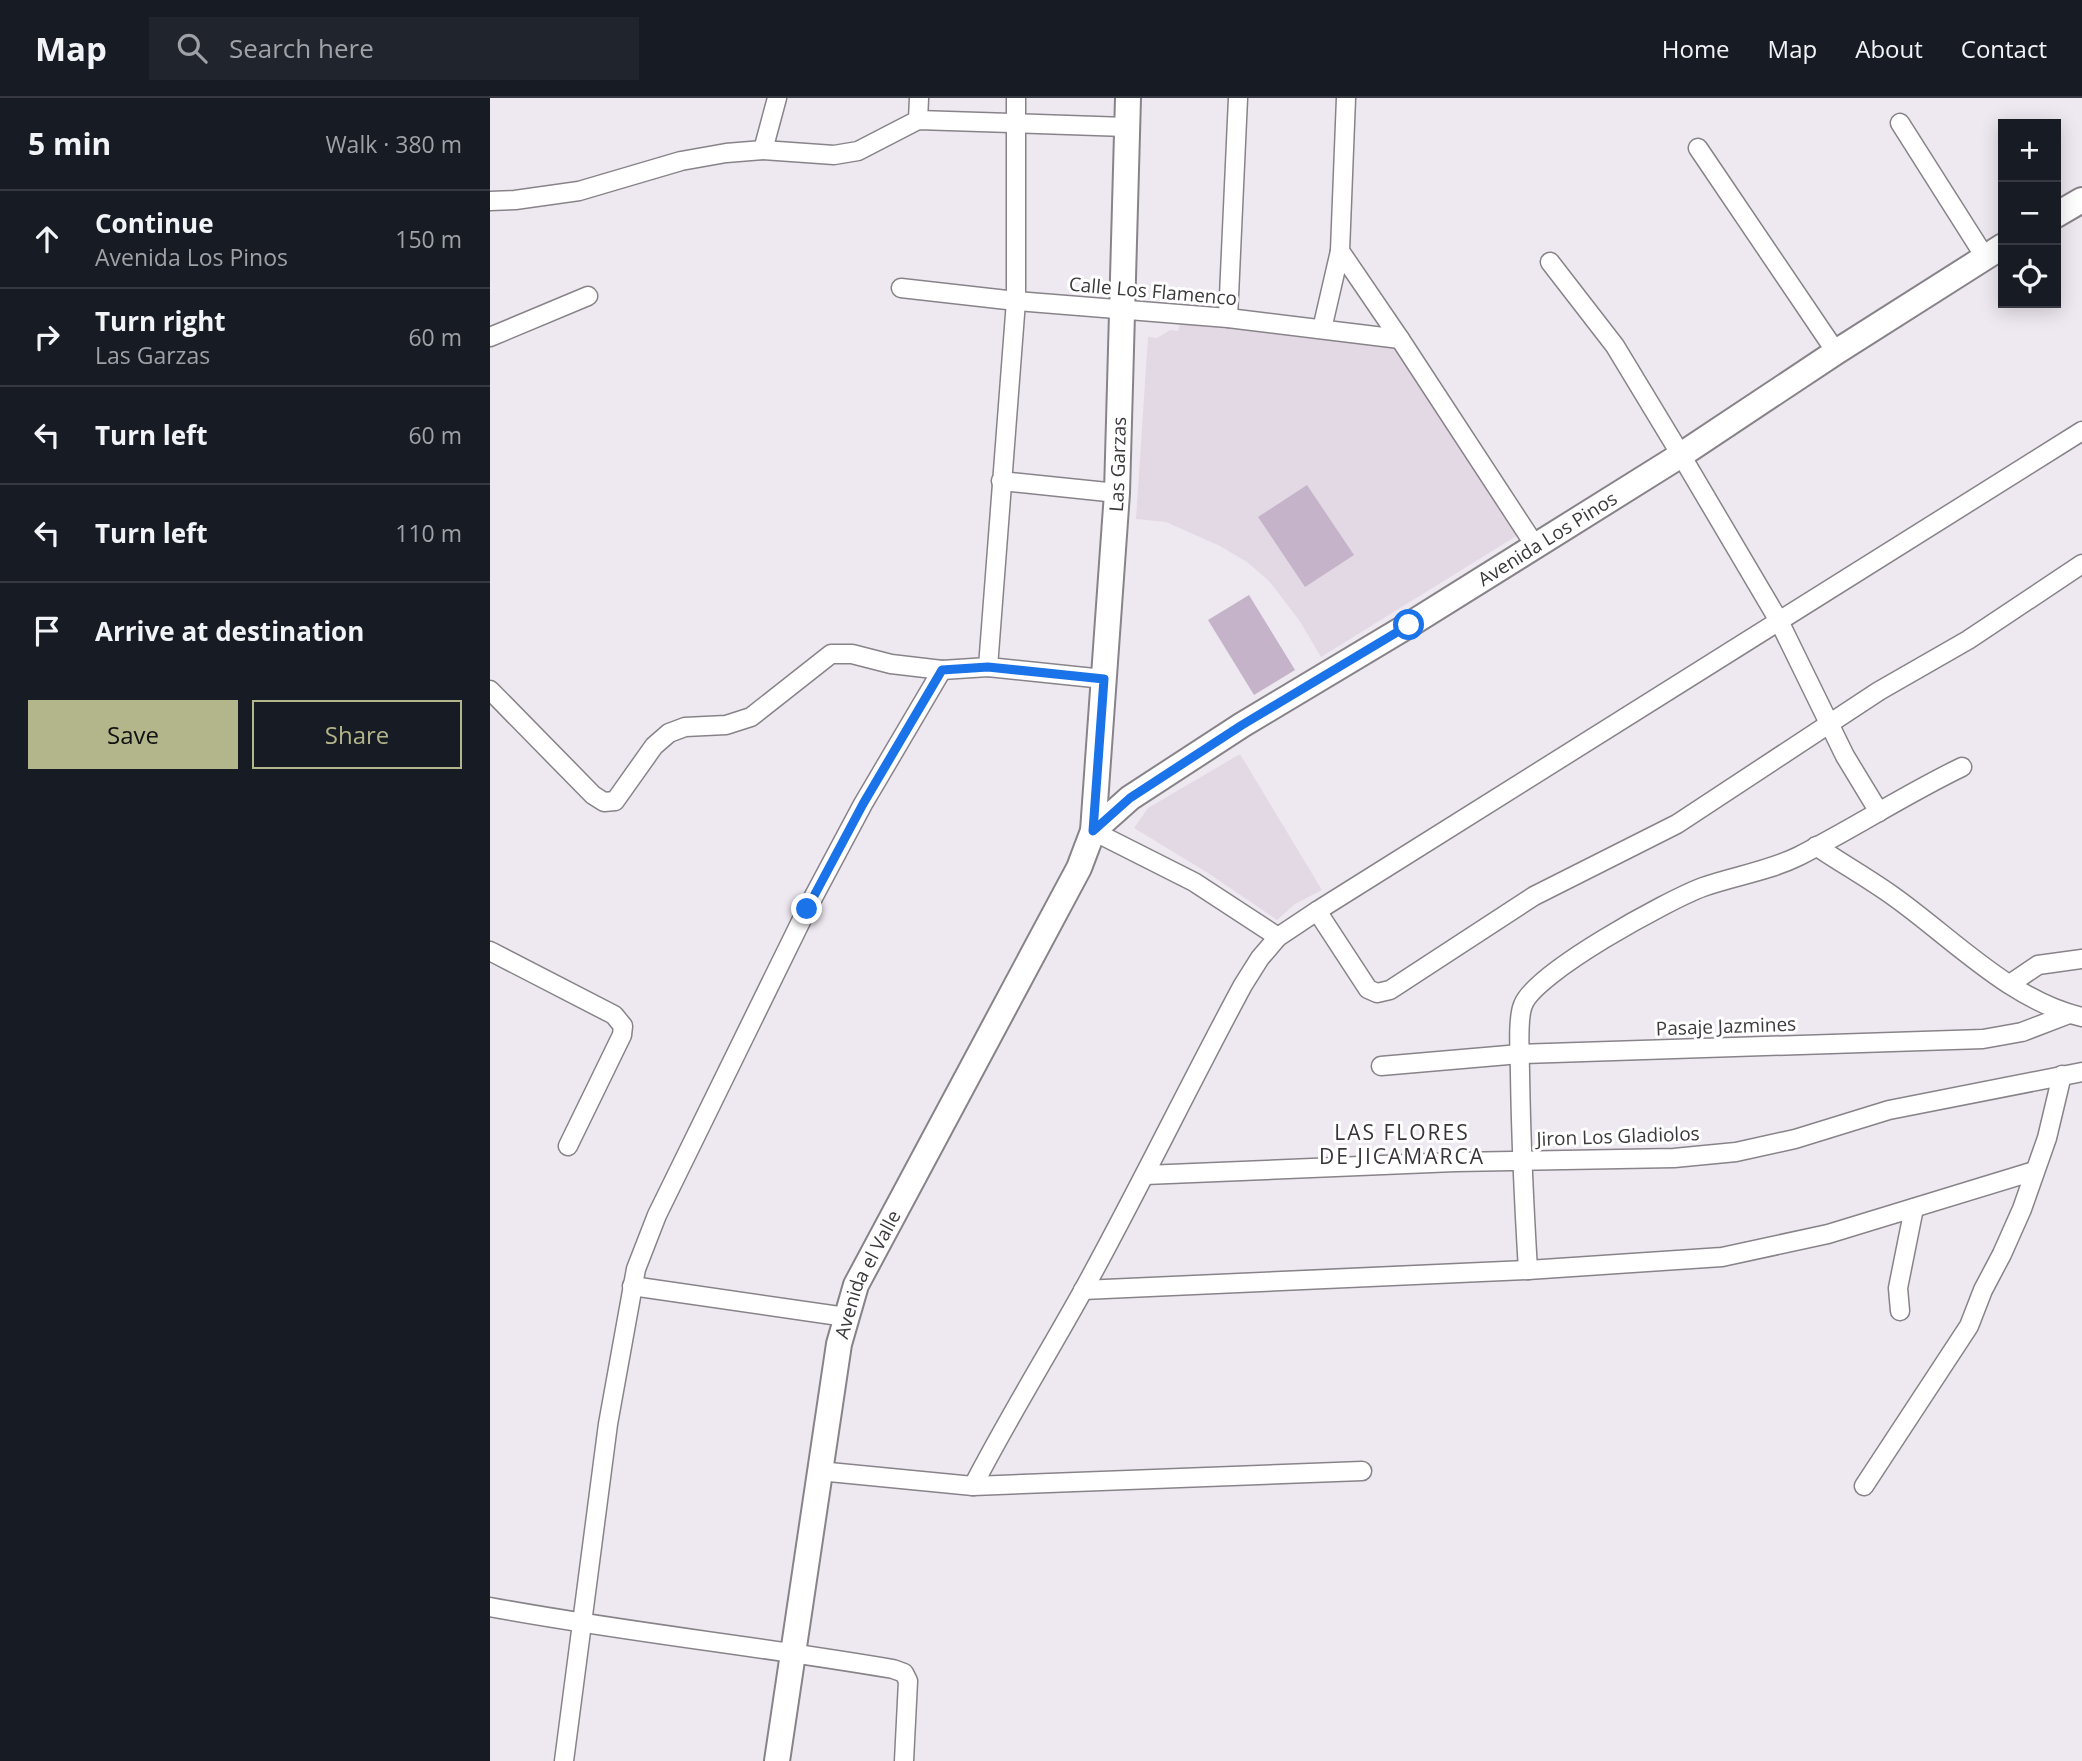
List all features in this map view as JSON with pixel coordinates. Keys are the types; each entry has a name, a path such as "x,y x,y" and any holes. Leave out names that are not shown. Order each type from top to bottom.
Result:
{"street":[{"path":"763,150 777,98"},
{"path":"918,120 919,98"},
{"path":"988,667 1016,301 1016,98"},
{"name":"Las Garzas","path":"1093,831 1117,493 1128,98"},
{"path":"1228,318 1238,98"},
{"path":"1322,330 1340,251 1346,98"},
{"path":"490,201 579,191 681,162 726,153 763,150 834,155 858,151 918,120 1126,127"},
{"path":"1900,123 1994,252"},
{"path":"1698,148 1836,352"},
{"path":"2061,212 2082,200"},
{"path":"1340,251 1536,547"},
{"name":"Avenida Los Pinos","path":"1093,831 1130,798 1242,725 1536,547 1994,252"},
{"path":"1550,262 1615,346 1681,455 1779,621 1829,724 1880,812"},
{"name":"Calle Los Flamenco","path":"901,288 1016,301 1228,318 1400,338"},
{"path":"490,337 588,296"},
{"path":"973,1486 1145,1175 1243,985 1278,937 2082,431"},
{"path":"1001,481 1117,493"},
{"path":"1317,911 1368,989 1377,993 1390,990 1534,897 1677,824 1880,691 1968,640 2082,564"},
{"path":"490,690 604,802 615,801 654,746 669,733 685,727 726,725 751,718 831,654 852,654 891,664 942,670 988,667 1104,679"},
{"path":"564,1761 584,1625 608,1424 632,1286 657,1215 807,909 863,804 942,670"},
{"path":"1528,1270 1520,1054 1523,1005 1537,984 1665,903 1797,857 1880,812 1906,794 1962,767"},
{"path":"1093,831 1194,882 1278,937"},
{"name":"Avenida el Valle","path":"777,1761 839,1344 856,1284 1079,868 1093,831"},
{"path":"1816,846 1891,895 2010,984 2045,1004 2076,1016"},
{"path":"490,951 614,1015 623,1026 622,1035 568,1146"},
{"path":"2010,984 2038,965 2082,959"},
{"name":"Pasaje Jazmines","path":"1381,1066 1520,1054 1983,1039 2022,1032 2076,1016"},
{"name":"Jiron Los Gladiolos","path":"1145,1175 1522,1160 1674,1157 1736,1152 1795,1139 1889,1110 2082,1072"},
{"path":"1864,1486 1969,1326 1983,1290 2022,1209 2053,1116 2062,1075"},
{"path":"1083,1290 1528,1270 1722,1257 1828,1234 2034,1171"},
{"path":"1900,1311 1898,1288 1914,1208"},
{"path":"632,1286 846,1317"},
{"path":"819,1471 973,1486 1362,1471"},
{"path":"490,1607 584,1625 795,1652 904,1673 908,1681 904,1761"}],"shaded area":[{"path":"1180,324 1370,336 1376,343 1401,350 1518,535 1321,657 1299,620 1269,581 1247,562 1220,546 1166,522 1136,519 1148,337 1157,338 1170,330 1178,331"},
{"path":"1307,485 1354,555 1305,587 1258,517"},
{"path":"1249,595 1295,670 1254,695 1208,620"},
{"path":"1240,754 1322,890 1295,904 1277,920 1208,873 1134,828 1148,808"}],"district":[{"name":"LAS FLORES DE JICAMARCA","path":"1402,1145"}],"route":[{"path":"807,909 863,804 942,670 988,667 1104,679 1093,831 1130,798 1242,725 1409,625"}]}
